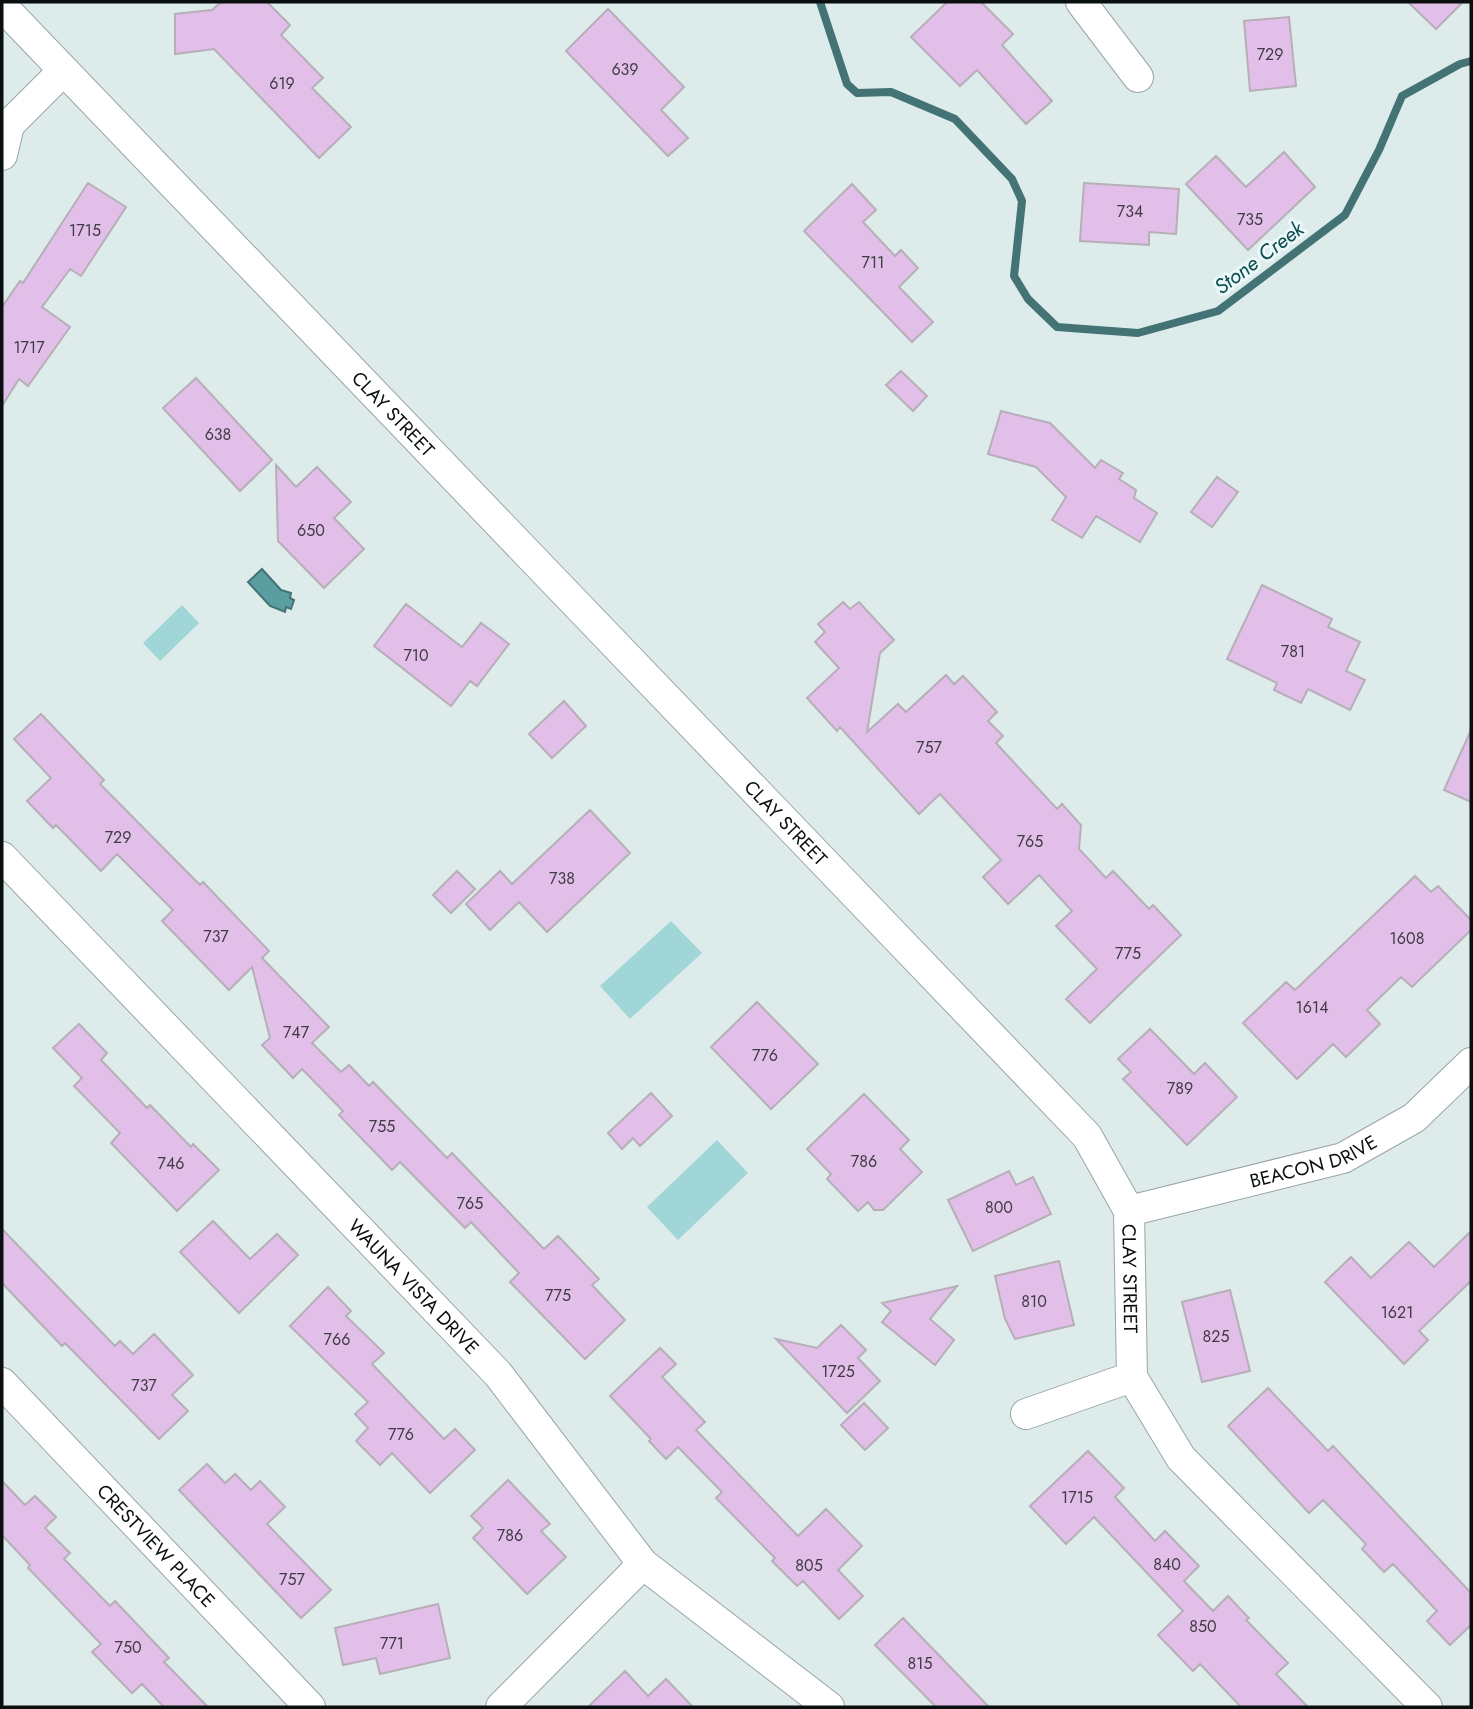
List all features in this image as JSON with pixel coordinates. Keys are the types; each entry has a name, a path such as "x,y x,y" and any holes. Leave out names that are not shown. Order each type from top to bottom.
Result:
{"street":[{"path":"1081,2 1138,77"},
{"name":"CLAY STREET","path":"2,6 1087,1136 1129,1211 1132,1377"},
{"path":"2,155 9,125 63,71"},
{"name":"WAUNA VISTA DRIVE","path":"2,857 498,1374 643,1564 829,1707"},
{"name":"BEACON DRIVE","path":"1129,1211 1343,1158 1415,1118 1471,1063"},
{"path":"1026,1414 1132,1377 1181,1458 1427,1707"},
{"name":"CRESTVIEW PLACE","path":"2,1383 310,1707"},
{"path":"501,1707 643,1564"}],"shaded area":[{"path":"262,569 281,590 291,593 290,598 294,600 291,609 286,607 285,612 270,606 248,582"},
{"path":"182,605 199,623 160,661 143,643"},
{"path":"671,921 702,953 630,1019 600,986"},
{"path":"717,1140 748,1173 678,1240 647,1207"}],"building":[{"path":"221,2 267,2 290,25 281,35 323,78 312,88 351,127 319,158 214,49 175,54 175,14 212,10"},
{"path":"947,2 981,2 1013,34 1002,45 1052,101 1026,124 977,70 960,86 911,37"},
{"path":"1408,2 1463,2 1436,29"},
{"path":"608,9 684,87 661,110 688,138 668,156 566,51"},
{"path":"1289,17 1296,86 1250,91 1244,21"},
{"path":"1284,152 1315,187 1248,250 1186,184 1216,156 1246,187"},
{"path":"88,183 126,207 81,276 70,269 42,307 70,327 28,386 19,379 2,406 2,307 20,281 23,283"},
{"path":"1084,183 1179,189 1176,234 1149,232 1149,245 1080,241"},
{"path":"852,184 876,210 863,222 895,256 901,250 918,268 899,287 933,322 912,342 804,231"},
{"path":"901,371 927,396 913,411 886,385"},
{"path":"196,378 272,460 240,491 163,408"},
{"path":"1001,411 1050,423 1095,468 1101,460 1123,473 1119,479 1136,490 1134,498 1157,513 1140,542 1096,516 1082,538 1052,520 1066,497 1036,467 988,454"},
{"path":"276,465 296,487 317,467 351,502 334,518 364,549 324,588 278,541"},
{"path":"1217,477 1238,492 1212,527 1191,512"},
{"path":"1262,585 1332,619 1328,627 1360,642 1346,671 1365,680 1350,710 1308,689 1301,703 1274,690 1277,683 1227,659"},
{"path":"843,602 850,609 859,602 894,640 880,653 867,732 898,704 906,712 946,675 954,684 963,676 997,712 988,721 1003,736 996,743 1057,809 1062,804 1081,825 1079,849 1106,878 1113,871 1149,909 1153,905 1181,935 1090,1023 1066,999 1097,969 1056,926 1072,911 1039,875 1008,904 983,877 1001,860 940,794 919,814 840,727 837,731 807,698 839,668 815,642 825,632 818,624"},
{"path":"406,604 462,647 481,623 509,644 477,686 470,681 451,706 374,646"},
{"path":"564,701 586,726 552,758 529,734"},
{"path":"41,714 104,780 100,784 200,885 203,882 269,951 262,958 329,1027 312,1043 341,1072 349,1065 369,1086 373,1082 447,1158 452,1153 544,1249 558,1236 599,1279 592,1285 625,1320 585,1359 510,1282 519,1273 471,1222 465,1228 400,1162 392,1170 339,1115 343,1111 302,1069 293,1078 262,1045 270,1038 252,967 229,990 162,921 173,910 117,854 101,871 56,825 53,828 27,801 51,778 14,739"},
{"path":"1471,730 1471,802 1444,790"},
{"path":"590,810 630,853 547,932 519,902 490,930 466,904 500,871 512,884"},
{"path":"457,871 475,889 451,913 433,895"},
{"path":"1415,876 1431,892 1438,886 1471,920 1471,930 1412,987 1401,977 1367,1010 1380,1024 1346,1057 1333,1044 1297,1079 1243,1023 1286,982 1295,990"},
{"path":"757,1002 818,1064 771,1109 711,1047"},
{"path":"79,1024 107,1053 101,1060 147,1108 150,1105 191,1147 193,1144 219,1170 177,1211 111,1143 120,1133 74,1086 82,1078 53,1048"},
{"path":"1150,1029 1194,1074 1205,1063 1237,1097 1187,1145 1123,1079 1131,1072 1118,1059"},
{"path":"651,1093 672,1116 640,1146 633,1138 622,1149 608,1133"},
{"path":"864,1094 909,1140 900,1149 922,1172 883,1210 874,1210 868,1202 858,1211 827,1179 831,1174 807,1149"},
{"path":"1009,1171 1016,1185 1033,1177 1051,1214 973,1251 948,1200"},
{"path":"213,1221 250,1259 277,1234 298,1255 239,1313 180,1252"},
{"path":"2,1229 115,1346 120,1341 133,1354 154,1334 193,1375 172,1395 188,1411 159,1439 65,1343 62,1346 2,1283"},
{"path":"1471,1231 1471,1281 1419,1331 1428,1340 1404,1364 1325,1282 1351,1257 1371,1278 1409,1242 1434,1267"},
{"path":"1059,1261 1074,1325 1015,1339 1005,1319 995,1276"},
{"path":"957,1286 930,1319 954,1340 935,1365 882,1322 891,1311 882,1303"},
{"path":"328,1287 351,1311 346,1316 384,1353 372,1364 444,1439 455,1429 475,1450 430,1493 392,1453 380,1465 356,1441 368,1428 355,1414 368,1402 290,1326"},
{"path":"1230,1290 1250,1371 1202,1382 1182,1302"},
{"path":"841,1325 866,1350 858,1358 880,1381 847,1413 776,1339 817,1348"},
{"path":"660,1348 676,1364 662,1377 705,1422 696,1430 798,1536 826,1509 862,1546 838,1570 863,1596 839,1619 803,1581 797,1586 772,1561 775,1558 716,1498 722,1492 678,1447 666,1459 610,1396"},
{"path":"1268,1388 1328,1451 1333,1446 1471,1593 1471,1625 1450,1645 1427,1621 1437,1611 1393,1564 1384,1572 1362,1549 1366,1544 1323,1500 1309,1513 1228,1426"},
{"path":"864,1403 888,1428 865,1450 841,1425"},
{"path":"1088,1451 1124,1488 1115,1497 1155,1541 1165,1531 1199,1566 1184,1581 1213,1611 1228,1596 1249,1618 1246,1620 1288,1663 1276,1674 1308,1707 1241,1707 1200,1664 1193,1671 1158,1635 1183,1611 1094,1517 1066,1544 1030,1506"},
{"path":"207,1464 225,1483 235,1474 251,1490 260,1481 285,1507 267,1524 331,1590 301,1618 179,1490"},
{"path":"508,1480 550,1524 541,1531 566,1557 527,1594 473,1538 483,1528 471,1516"},
{"path":"2,1481 25,1505 35,1496 56,1517 45,1528 70,1553 64,1559 110,1606 115,1601 169,1658 164,1662 208,1707 164,1707 142,1684 132,1693 92,1652 101,1644 28,1568 30,1565 2,1535"},
{"path":"438,1604 450,1658 380,1674 376,1658 343,1665 335,1628"},
{"path":"903,1618 989,1707 936,1707 875,1645"},
{"path":"625,1671 648,1696 666,1679 693,1707 588,1707"}],"waterway":[{"name":"Stone Creek","path":"820,2 847,84 857,93 891,92 955,119 1012,179 1022,201 1014,276 1028,299 1057,327 1138,333 1218,311 1345,215 1379,150 1402,96 1460,64 1471,61"}]}
